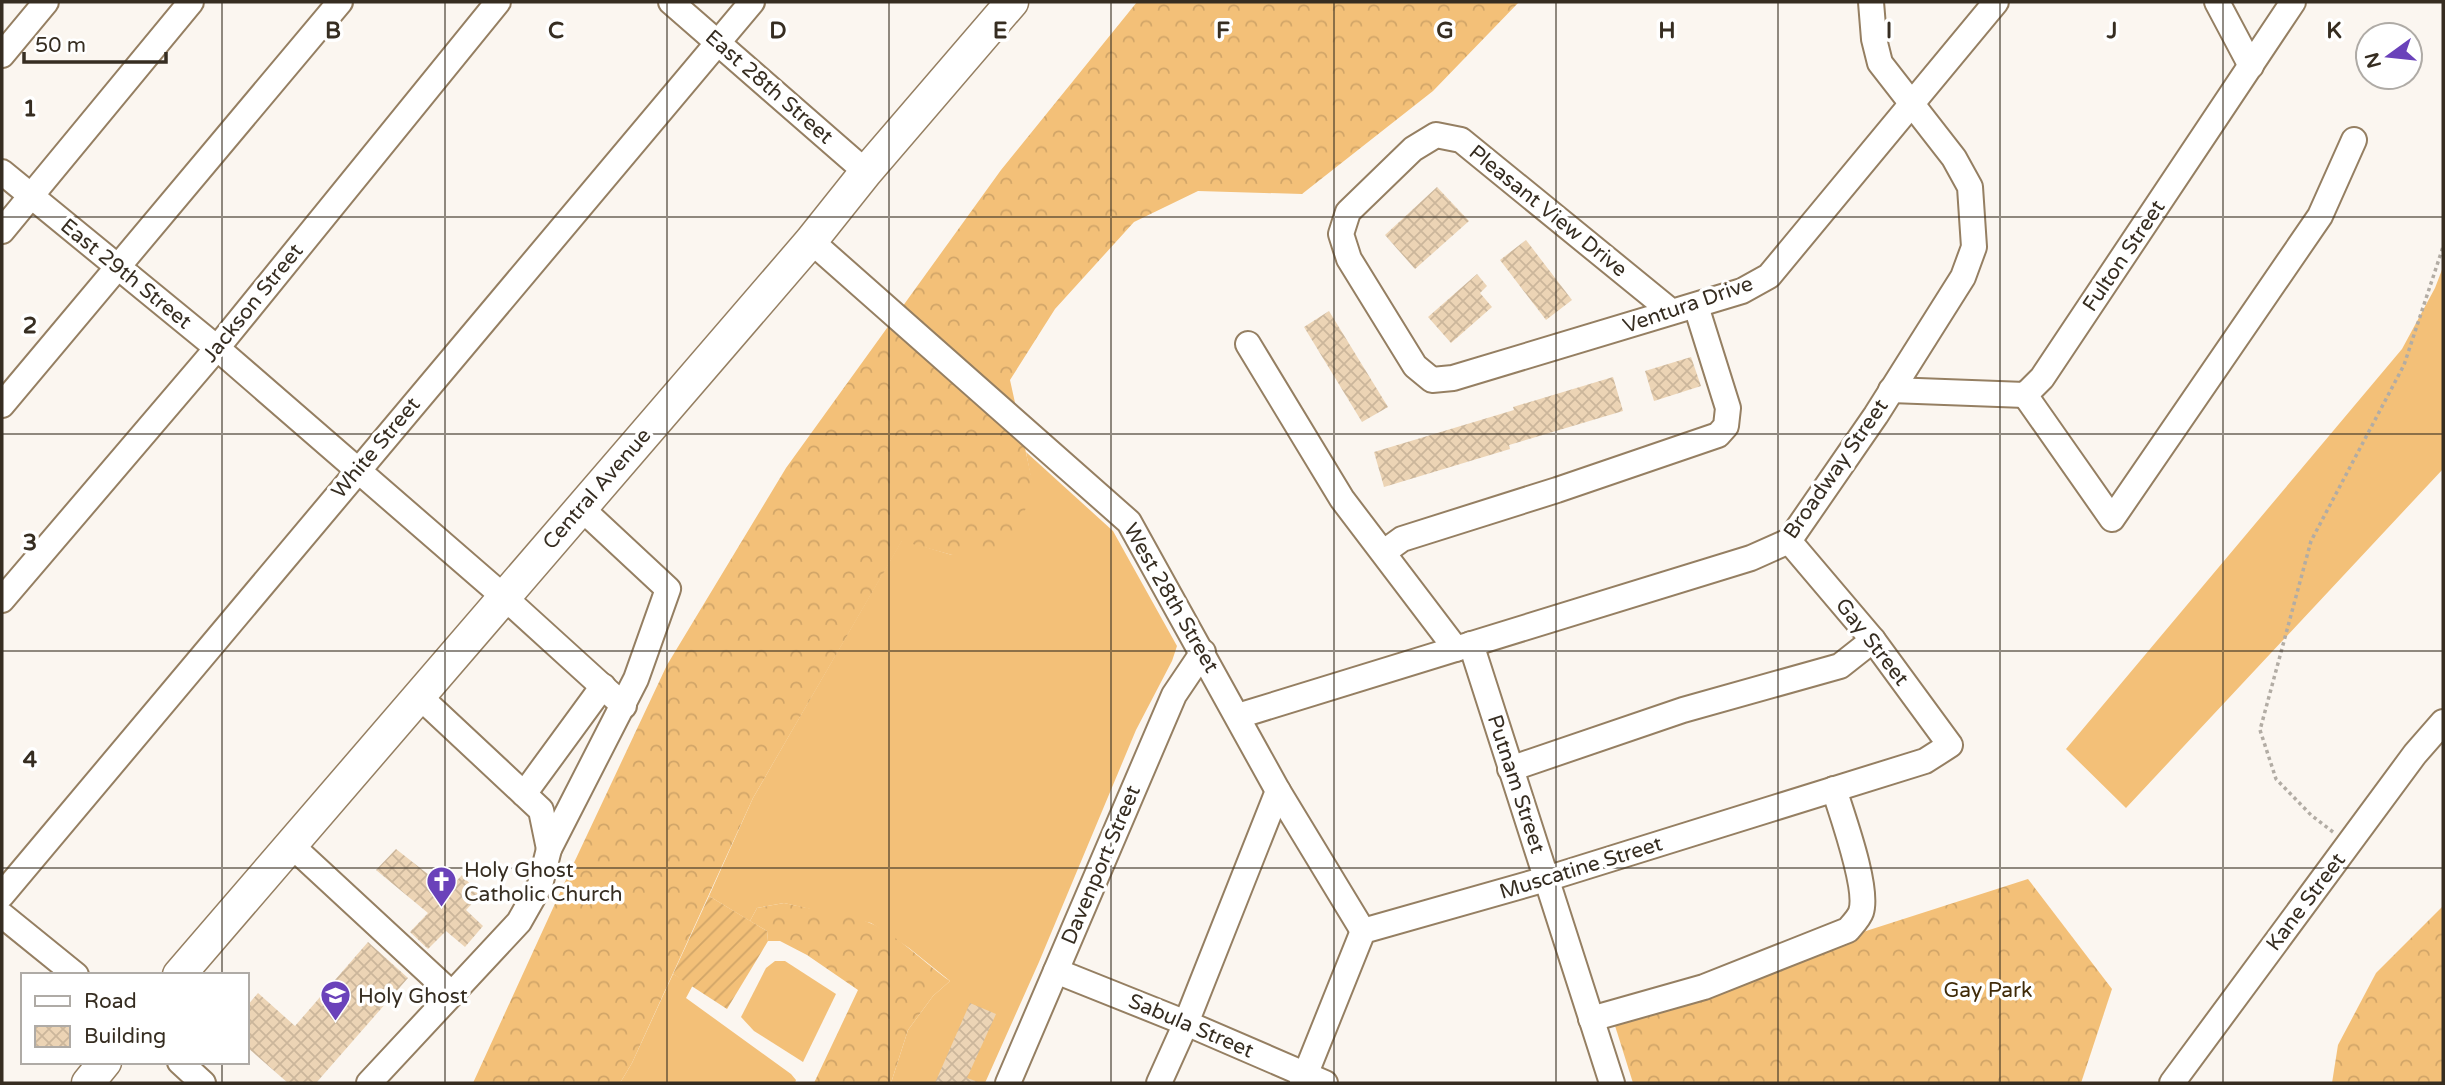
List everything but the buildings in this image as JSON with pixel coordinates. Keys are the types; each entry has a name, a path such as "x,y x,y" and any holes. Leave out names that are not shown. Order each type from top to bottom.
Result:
{"main road":[{"name":"Central Avenue","path":"182,973 811,241 866,172 1012,2"},
{"path":"88,1083 103,1064"}],"street":[{"path":"2,55 46,2"},
{"path":"2,231 191,2"},
{"path":"2,405 340,2"},
{"name":"Jackson Street","path":"2,600 217,348 498,2"},
{"name":"East 28th Street","path":"671,2 866,172"},
{"name":"White Street","path":"2,895 752,2"},
{"name":"Broadway Street","path":"1237,716 1751,558 1789,541 1963,277 1974,247 1970,187 1954,158 1880,64 1874,39 1871,2"},
{"name":"Ventura Drive","path":"1432,380 1453,378 1696,306 1742,291 1769,276 1996,2"},
{"path":"2217,2 2250,66"},
{"name":"Fulton Street","path":"2025,396 2042,378 2292,2"},
{"name":"Pleasant View Drive","path":"1432,380 1415,366 1349,259 1341,234 1348,212 1413,149 1436,135 1461,140 1672,312"},
{"path":"1891,390 2025,396 2112,519 2320,216 2354,139"},
{"name":"East 29th Street","path":"2,172 217,348 504,597 624,706"},
{"name":"West 28th Street","path":"811,241 1129,522 1278,791 1363,932"},
{"path":"1384,552 1402,539 1558,490 1718,435 1726,426 1727,408 1696,306"},
{"name":"Putnam Street","path":"1248,344 1342,499 1463,646 1510,769 1612,1083"},
{"path":"369,1083 519,922 540,885 549,849 636,679 667,589 581,509"},
{"name":"Gay Street","path":"1789,541 1873,640 1950,745"},
{"path":"1510,769 1683,710 1839,666 1873,640"},
{"name":"Davenport Street","path":"1008,1083 1174,695 1203,652"},
{"path":"524,794 603,686"},
{"path":"419,696 541,810 549,849"},
{"name":"Kane Street","path":"2172,1083 2415,754 2443,722"},
{"name":"Muscatine Street","path":"1363,932 1546,879 1925,761 1950,745"},
{"path":"1591,1019 1704,987 1848,930 1861,913 1861,886 1851,842 1834,789"},
{"path":"1159,1083 1186,1023 1278,791"},
{"path":"291,845 452,994"},
{"path":"2,915 74,973"},
{"path":"1311,1080 1363,932"},
{"name":"Sabula Street","path":"1056,971 1186,1023 1311,1080"},
{"path":"182,1064 204,1083"}],"path":[{"path":"2349,844 2311,815 2276,779 2260,730 2311,541 2404,365 2443,247"}],"green space":[{"path":"1137,2 1519,2 1433,91 1302,194 1198,191 1134,222 1055,309 1010,380 1034,489 1008,550 952,555 902,541 753,798 632,1063 620,1083 473,1083 667,665 786,468 1001,170"},
{"path":"2443,267 2443,469 2126,808 2066,749 2402,349 2435,288"},
{"path":"1026,452 1113,531 1177,646 1136,730 985,1083 891,1083 908,1030 933,996 950,981 909,948 871,923 784,903 757,908 750,921 709,896 753,798 902,540 952,555 1033,489"},
{"name":"Gay Park","path":"2028,879 2112,989 2081,1083 1633,1083 1611,1013"},
{"path":"709,896 767,931 768,941 727,1009 673,974"},
{"path":"784,903 870,923 901,942 950,981 933,996 908,1030 891,1083 814,1083 858,990 807,955 780,941 768,941 767,931 750,921 757,908"},
{"path":"2443,906 2443,1083 2332,1083 2338,1045 2376,973"},
{"path":"775,961 785,961 836,994 803,1062 754,1031 741,1017 766,968"},
{"path":"673,974 693,985 686,998 791,1074 796,1080 795,1083 620,1083"}],"place":[{"name":"Holy Ghost Catholic Church","path":"441,909"},
{"name":"Holy Ghost","path":"335,1023"}]}
